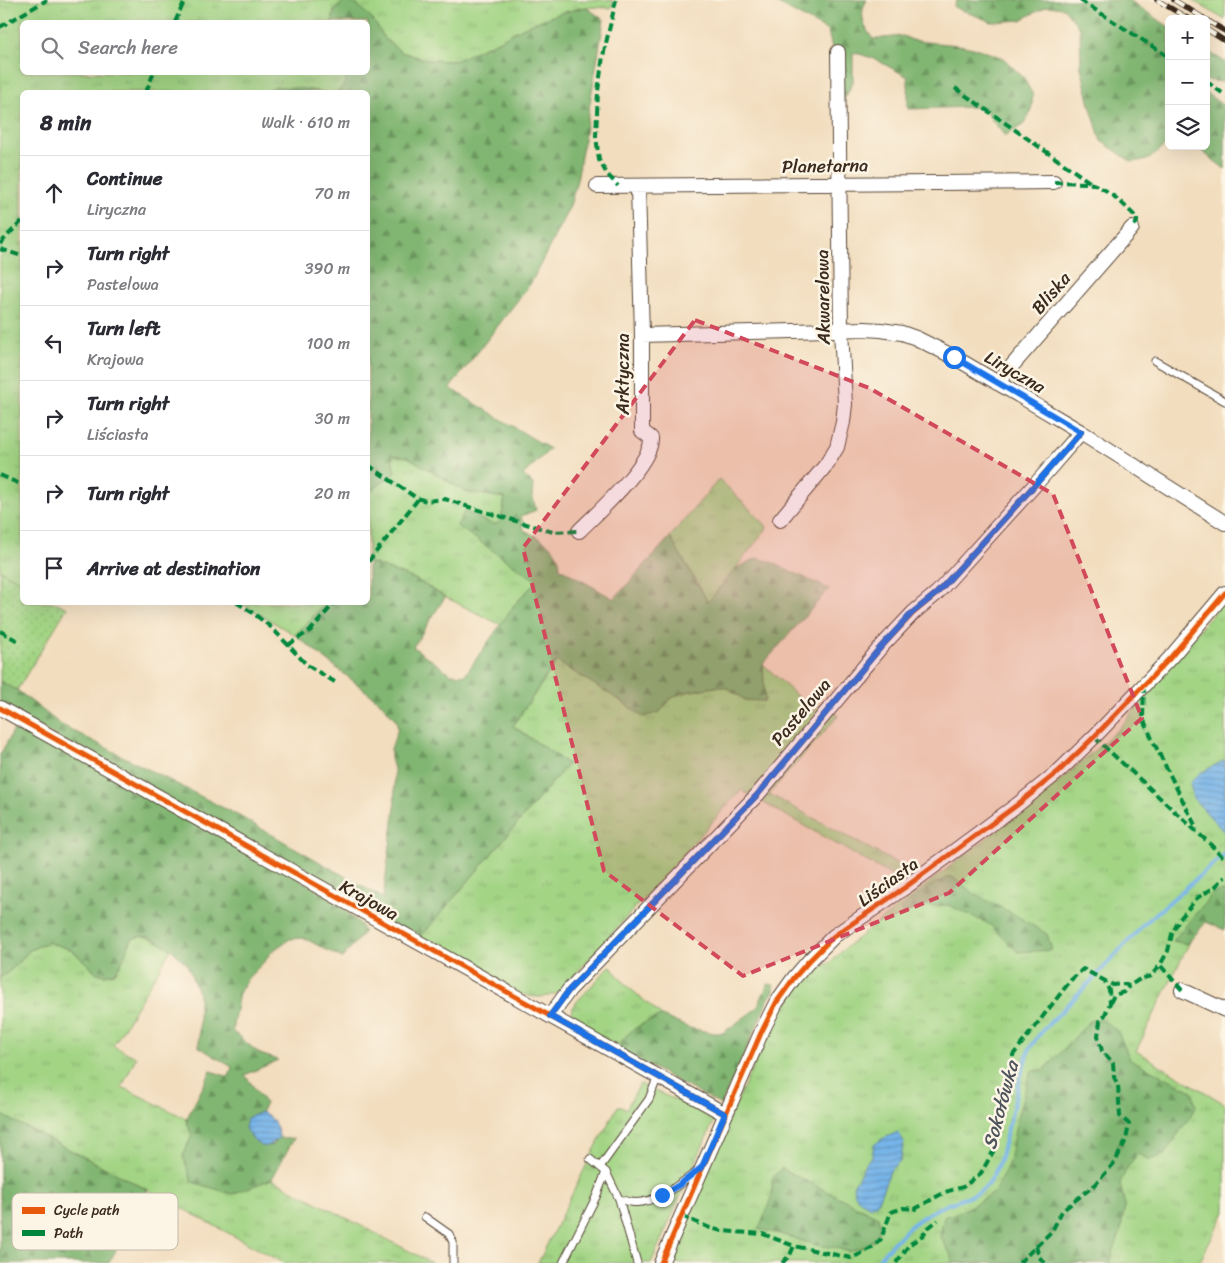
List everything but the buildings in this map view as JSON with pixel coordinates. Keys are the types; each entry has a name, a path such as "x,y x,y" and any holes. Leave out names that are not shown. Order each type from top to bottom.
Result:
{"street":[{"name":"Akwarelowa","path":"780,520 826,465 837,447 843,422 845,404 841,330 838,52"},
{"name":"Planetarna","path":"597,186 1054,182"},
{"name":"Arktyczna","path":"579,531 631,477 644,459 652,443 651,438 642,431 642,335 638,186"},
{"name":"Bliska","path":"997,383 1132,228"},
{"name":"Liryczna","path":"642,335 841,330 881,330 902,333 954,357 1081,432 1225,523"},
{"name":"Pastelowa","path":"550,1016 569,990 758,794 880,648 912,613 937,593 1081,432"},
{"name":"Liściasta","path":"661,1263 725,1114 776,1003 794,978 834,936 907,886 1017,805 1058,772 1170,658 1225,593"},
{"name":"Krajowa","path":"0,708 725,1114"},
{"path":"1182,990 1225,1010"}],"lane":[{"path":"1155,361 1225,401"},
{"path":"563,1263 596,1197 603,1170 649,1099 658,1076"},
{"path":"590,1158 603,1170 619,1199 637,1263"},
{"path":"619,1199 633,1202 645,1201 662,1195 679,1185 702,1167"},
{"path":"425,1217 450,1234 453,1242 453,1263"}],"highlighted area":[{"path":"695,320 869,388 1053,494 1142,718 949,893 743,976 604,871 523,548"}],"green space":[{"path":"0,0 613,0 611,8 586,7 561,13 528,25 455,61 428,60 401,52 385,39 373,20 359,6 334,10 332,20 20,20 20,75 347,75 340,90 306,90 279,87 270,90 20,90 20,582 0,570"},
{"path":"771,0 867,0 863,10 863,20 873,39 903,36 912,40 978,49 1003,58 1023,77 1033,95 1031,112 1024,124 1005,136 984,107 908,109 908,77 875,59 853,52 853,82 844,100 828,31"},
{"path":"957,0 1129,0 1165,24 1165,145 1149,159 1132,162 1101,141 1081,67 1080,29 1064,8 1047,6 1021,20 992,22 954,7"},
{"path":"1192,0 1225,0 1225,20"},
{"path":"347,1 359,6 373,20 385,39 401,52 428,60 455,61 528,25 561,13 586,7 604,20 577,180 570,206 531,283 450,388 550,449 523,475 533,484 532,494 536,510 521,516 524,530 543,540 553,549 559,560 560,568 614,599 670,537 708,602 735,569 757,558 769,561 829,589 763,664 765,701 745,700 729,689 720,686 681,693 670,699 660,712 643,717 621,701 556,661 513,726 568,764 418,940 0,705 0,681 17,690 60,724 239,816 383,898 395,808 394,769 391,749 398,728 396,720 381,703 295,635 324,605 370,605 370,563 415,579 445,597 413,647 451,674 465,675 515,604 537,581 457,526 464,512 497,524 501,520 505,498 466,492 408,457 392,455 395,473 370,492 370,90 338,90 344,84 347,75 370,75 370,20 332,20 333,15 340,4"},
{"path":"1210,53 1225,62 1225,83 1210,80"},
{"path":"275,87 310,90 270,90"},
{"path":"1210,96 1225,107 1225,169 1200,150 1210,150"},
{"path":"391,455 408,457 466,492 505,498 501,520 497,524 492,524 468,513 537,581 515,604 501,625 445,597 415,579 370,563 370,492 395,473"},
{"path":"719,479 767,528 708,602 670,537"},
{"path":"0,570 20,582 20,605 61,605 67,608 17,690 0,681"},
{"path":"1225,599 1225,918 1205,911 1136,1051 1225,1104 1225,1212 1199,1263 671,1263 731,1114 773,1025 805,978 831,962 844,949 1055,785 1120,728"},
{"path":"244,605 324,605 295,635"},
{"path":"557,661 643,717 665,706 670,699 681,693 720,686 729,689 745,700 764,701 763,664 814,712 824,700 838,716 769,794 911,871 898,879 741,790 559,992 539,997 519,993 418,940 568,764 513,726"},
{"path":"18,722 329,896 360,924 364,932 342,958 304,938 290,939 272,951 248,978 239,993 232,1031 260,1054 278,1060 245,1075 266,1104 261,1112 247,1118 271,1146 279,1137 283,1139 294,1138 272,1179 232,1194 192,1182 183,1156 192,1135 186,1120 211,1071 229,1077 232,1067 199,1047 199,995 187,964 171,949 150,937 133,938 122,962 115,972 105,975 97,973 72,950 48,942 30,950 12,969 0,978 0,755"},
{"path":"951,876 976,895 1047,934 1052,950 1018,952 989,924 948,905 923,906 903,914 900,909 928,887"},
{"path":"1225,891 1225,930 1206,922 1187,944 1173,941 1214,892"},
{"path":"150,937 171,949 113,1046 136,1057 122,1087 185,1118 192,1135 183,1156 232,1193 272,1179 432,1263 284,1263 178,1206 178,1193 154,1193 0,1114 0,978 12,969 30,950 48,942 72,950 97,973 105,975 115,973 133,938"},
{"path":"610,966 626,985 662,1016 644,1023 627,1035 620,1045 623,1052 574,1023 571,1013 572,1007"},
{"path":"768,984 774,985 774,991 769,998 721,1105 624,1052 620,1045 632,1031 644,1023 662,1016 689,1028 723,1033 757,1008"},
{"path":"1097,1019 1104,1021 1118,1032 1130,1059 1192,1091 1196,1107 1164,1155 1150,1160 1138,1154 1128,1166 1120,1183 1125,1206 1120,1234 1109,1263 952,1263 951,1255 940,1236 944,1217 966,1209 995,1192 1009,1162 1018,1114 1031,1071 1044,1070 1090,1021"},
{"path":"640,1084 715,1118 651,1263 538,1263 618,1106 626,1109"},
{"path":"0,1114 148,1190 146,1193 12,1193 12,1250 116,1250 109,1263 0,1263"},
{"path":"781,1168 878,1217 880,1226 875,1240 849,1252 758,1229 772,1195 772,1179"}],"water":[{"path":"1225,760 1225,833 1193,798 1190,783 1200,773"},
{"path":"261,1112 268,1115 277,1129 279,1137 264,1146 257,1143 245,1129 247,1118"},
{"path":"898,1132 904,1142 900,1161 891,1169 877,1203 870,1207 860,1201 855,1194 853,1186 872,1156 874,1145"}],"waterway":[{"name":"Sokołówka","path":"877,1263 891,1245 916,1222 938,1209 969,1197 982,1190 988,1184 1000,1160 1023,1067 1029,1050 1036,1039 1144,924 1225,854"}],"railway":[{"path":"1157,0 1182,15"},
{"path":"1174,0 1198,15"},
{"path":"1210,22 1225,31"},
{"path":"1210,32 1225,41"}],"marked path":[{"path":"0,27 47,0"},
{"path":"176,20 185,0"},
{"path":"616,0 603,56 598,91 596,136 599,160 607,174 618,186"},
{"path":"1080,0 1165,54"},
{"path":"147,90 153,75"},
{"path":"1210,84 1225,95"},
{"path":"955,88 1094,185"},
{"path":"1054,182 1089,183 1103,189 1115,197 1137,218 1137,222 1132,228"},
{"path":"0,244 20,223"},
{"path":"0,249 20,255"},
{"path":"370,466 415,497 426,501 445,499 553,532 579,531"},
{"path":"0,475 20,484"},
{"path":"370,559 419,498"},
{"path":"241,605 272,628 307,665 338,684"},
{"path":"288,645 311,630 332,605"},
{"path":"0,631 18,641"},
{"path":"1144,685 1143,718 1197,829"},
{"path":"1094,737 1225,859"},
{"path":"1182,990 1160,965 1168,951 1172,934 1179,920 1197,898 1215,887 1225,877"},
{"path":"1013,1069 1013,1055 1071,980 1083,969 1113,985 1124,984 1129,986 1140,979 1151,976 1160,965"},
{"path":"1019,1263 1052,1231 1062,1211 1096,1184 1115,1162 1126,1140 1129,1124 1120,1116 1118,1085 1114,1077 1113,1063 1102,1051 1098,1036 1100,1021 1110,1003 1109,990 1105,982"},
{"path":"1110,1003 1114,995 1124,992 1129,986"},
{"path":"782,1263 790,1255 794,1246 851,1258 863,1253 881,1239 891,1212 903,1208 915,1209 945,1192 963,1187 981,1173 993,1152 997,1136"},
{"path":"681,1216 710,1228 722,1231 763,1234 794,1246"},
{"path":"896,1263 909,1245 923,1235 938,1220"},
{"path":"1036,1246 1039,1257 1045,1263"}],"cycle path":[{"path":"550,1016 569,990 758,794 880,648 913,613 937,593 1081,432"},
{"path":"661,1263 761,1033 776,1003 794,978 834,936 907,886 1017,805 1058,772 1170,658 1225,593"},
{"path":"0,708 725,1114"}],"route":[{"path":"662,1195 679,1185 702,1167 725,1114 550,1016 569,990 758,794 880,648 912,613 937,593 1081,432 954,357"}]}
